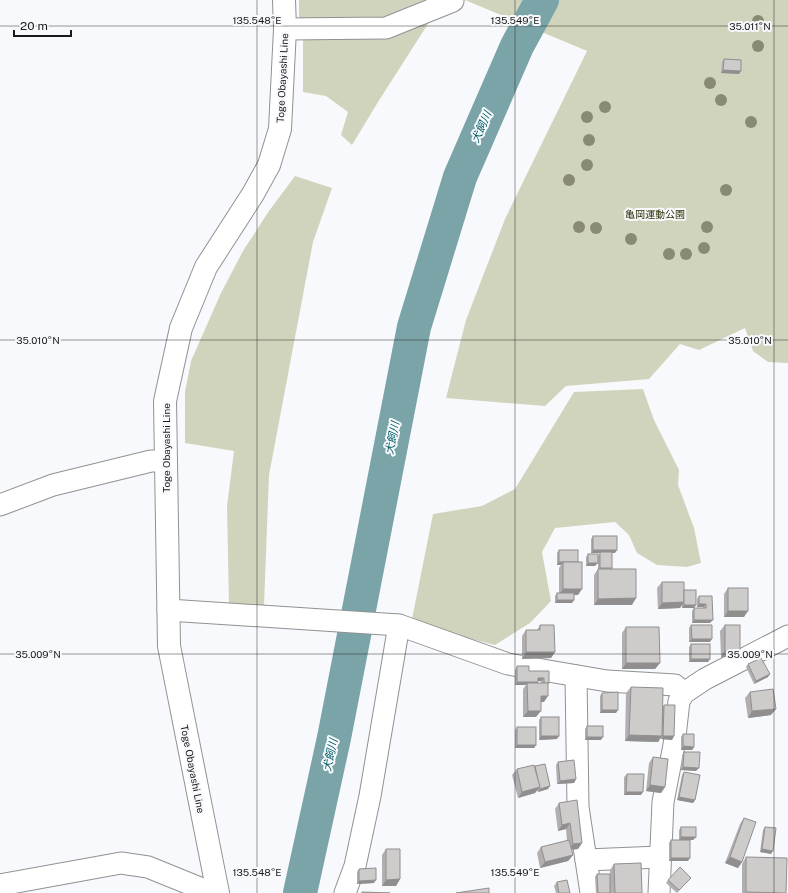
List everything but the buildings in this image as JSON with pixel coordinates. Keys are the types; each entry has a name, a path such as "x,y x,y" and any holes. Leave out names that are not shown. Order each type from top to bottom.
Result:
{"main road":[{"name":"Toge Obayashi Line","path":"217,892 169,646 165,401 181,328 206,267 270,165 280,129 285,29 284,0"}],"street":[{"path":"285,29 386,28 453,1"},
{"path":"0,505 53,485 151,461 165,461"},
{"path":"168,610 392,624 508,664 607,681 675,685 684,693"},
{"path":"345,893 355,866 370,796 392,624"},
{"path":"658,893 663,802 674,744 679,701 684,693 705,679 788,636"},
{"path":"576,676 578,807 591,893"},
{"path":"586,860 660,857"},
{"path":"0,884 122,863 148,867 207,892 217,892"}],"green space":[{"path":"299,0 432,0 384,22 299,20"},
{"name":"亀岡運動公園","path":"465,0 788,0 788,363 768,362 753,351 745,328 699,350 680,344 649,379 566,386 545,406 446,398 466,320 505,219 587,51"},
{"path":"433,16 352,145 341,135 348,112 326,96 303,92 303,35"},
{"path":"295,176 332,188 313,242 269,475 264,606 229,605 227,506 234,451 185,443 185,392 191,361 221,293 243,251 269,211"},
{"path":"643,389 654,420 679,470 678,485 694,528 701,563 687,567 657,565 637,553 629,535 615,522 555,528 542,552 551,601 530,623 495,645 411,624 433,514 482,506 515,489 574,392"}],"waterway":[{"name":"犬飼川","path":"300,893 334,738 414,327 460,177 517,46 542,0"}]}
